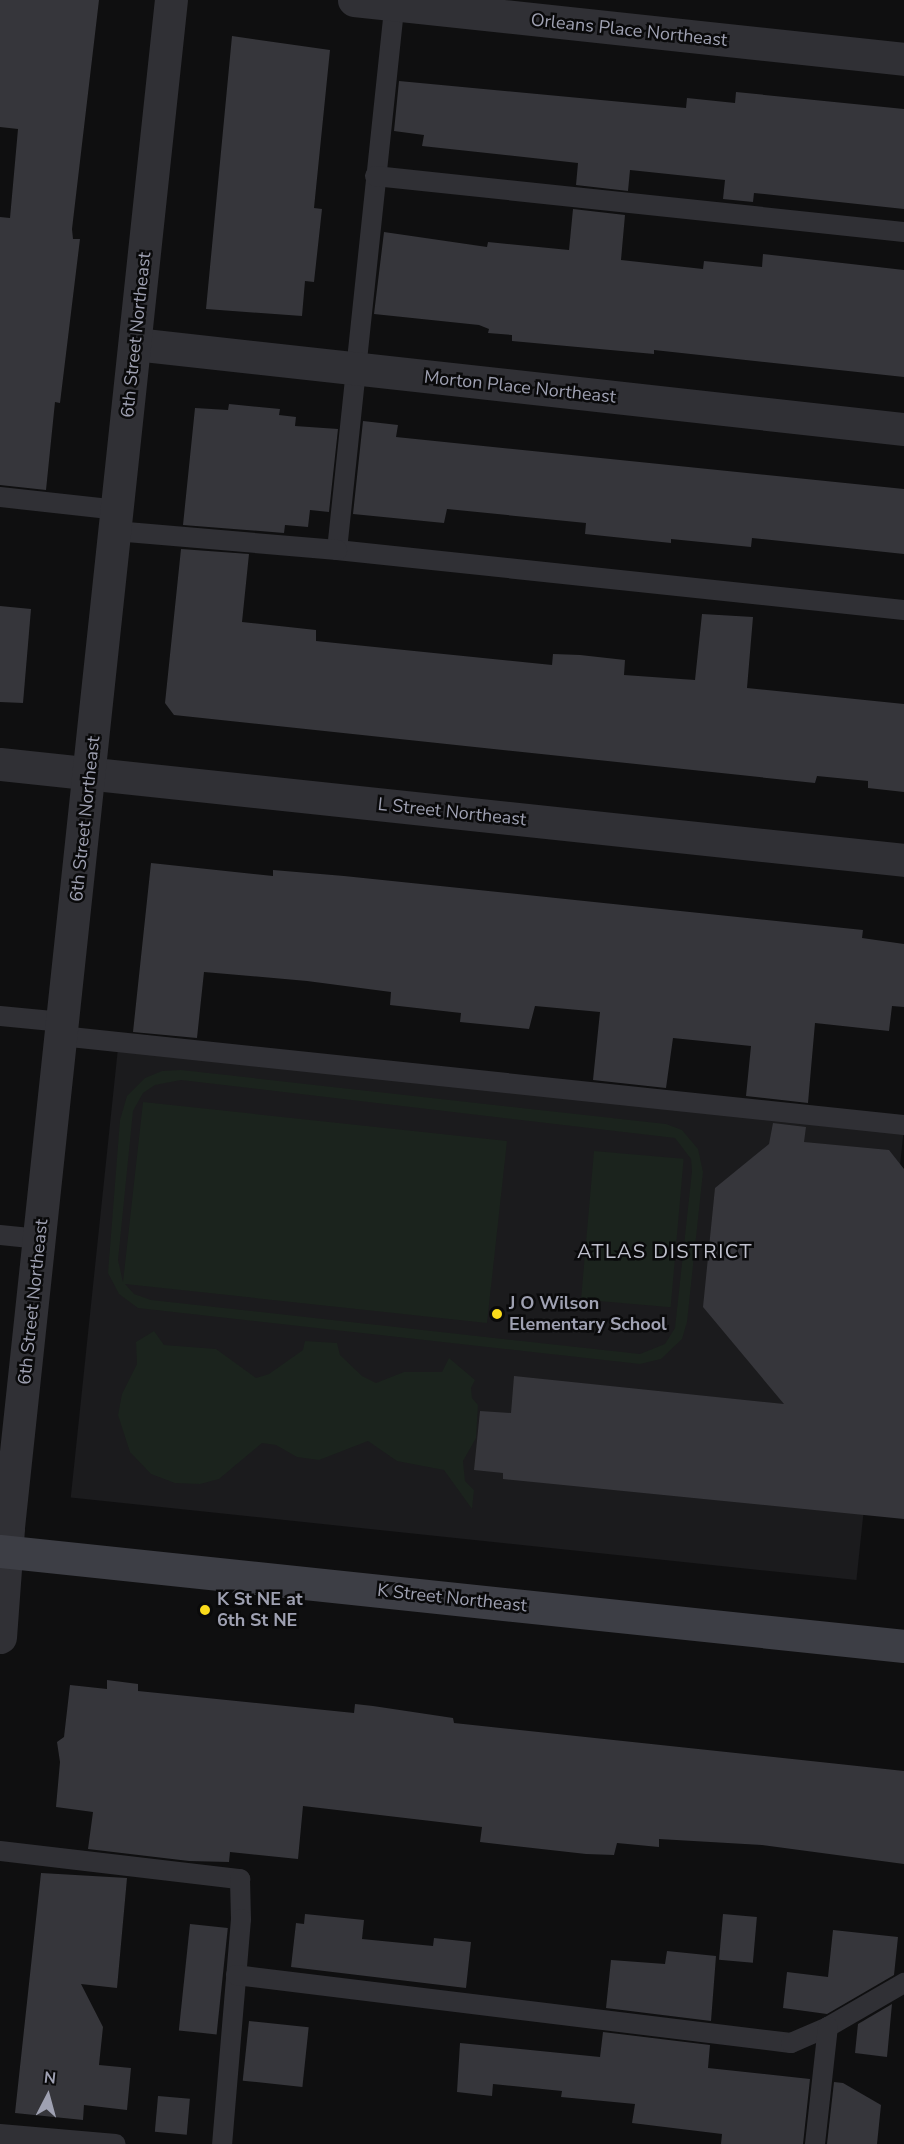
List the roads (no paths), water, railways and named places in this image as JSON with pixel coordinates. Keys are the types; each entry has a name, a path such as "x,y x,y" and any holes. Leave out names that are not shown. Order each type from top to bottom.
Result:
{"main road":[{"name":"K Street Northeast","path":"3,1551 904,1646"}],"street":[{"name":"6th Street Northeast","path":"0,1637 3,1551 40,1239 171,0"},
{"name":"Orleans Place Northeast","path":"354,0 904,59"},
{"name":"Morton Place Northeast","path":"135,344 904,429"},
{"name":"L Street Northeast","path":"0,764 904,860"}],"lane":[{"path":"337,550 394,3"},
{"path":"375,176 904,232"},
{"path":"0,497 117,521 337,550 904,610"},
{"path":"0,1016 62,1029 904,1125"},
{"path":"0,1235 40,1239"},
{"path":"0,1851 240,1879 236,1975 222,2144"},
{"path":"236,1975 791,2043 828,2027 904,1983"},
{"path":"815,2144 828,2027"},
{"path":"0,2134 116,2144"}],"place":[{"name":"J O Wilson Elementary School","path":"497,1314"},
{"name":"K St NE at 6th St NE","path":"205,1610"}],"district":[{"name":"ATLAS DISTRICT","path":"665,1251"}]}
